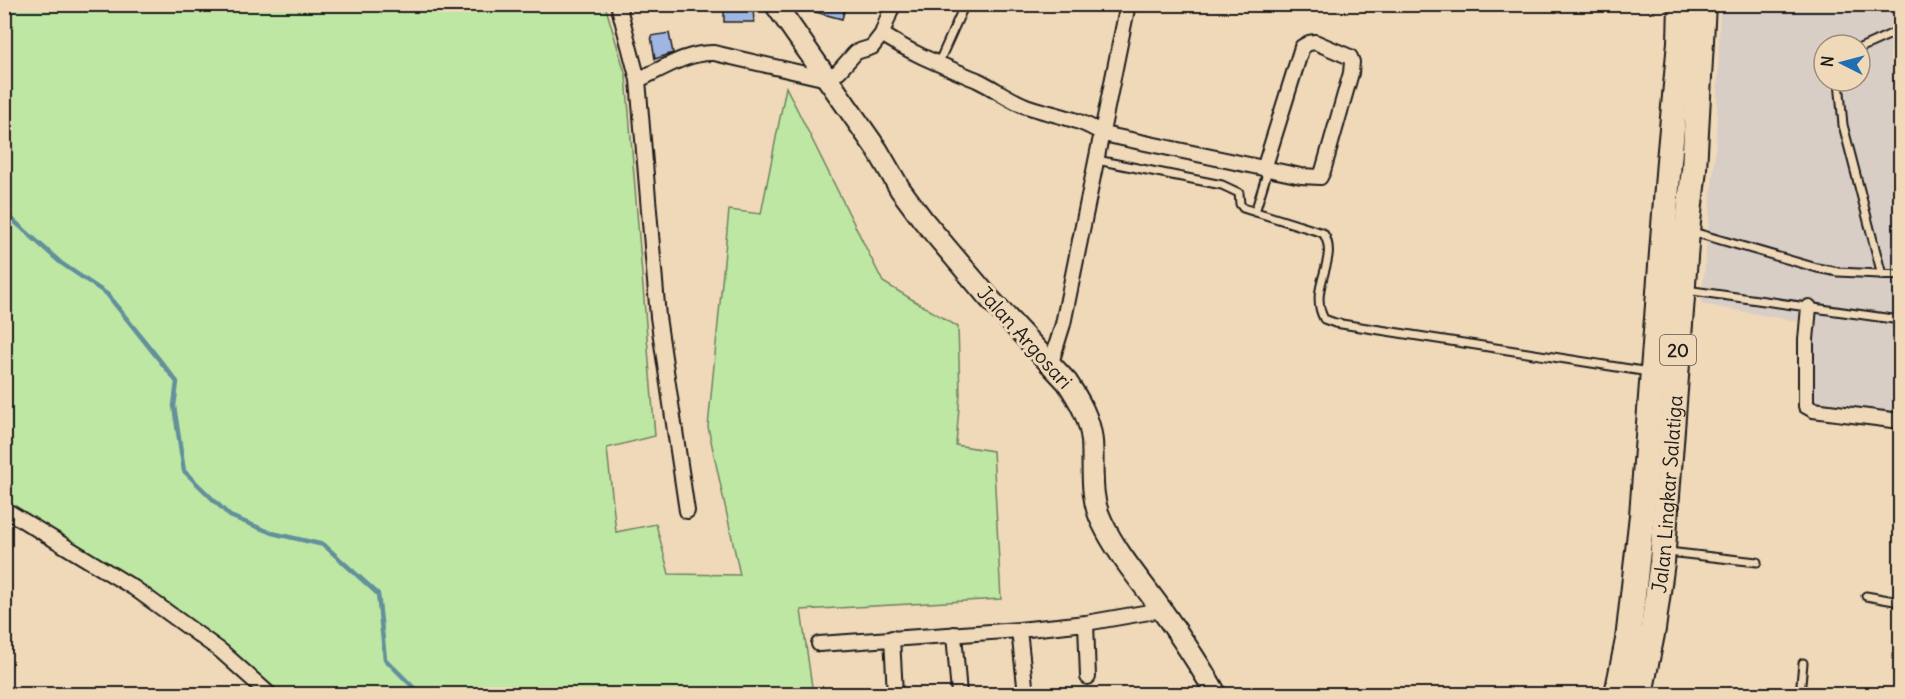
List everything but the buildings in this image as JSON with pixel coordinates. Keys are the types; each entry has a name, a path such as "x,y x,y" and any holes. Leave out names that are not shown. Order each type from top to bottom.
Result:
{"highway":[{"name":"Jalan Lingkar Salatiga","path":"1617,694 1628,640 1640,536 1653,373 1675,230 1682,4"},
{"name":"Jalan Lingkar Salatiga","path":"1640,694 1653,629 1663,552 1683,289 1675,230 1694,169 1703,4"}],"street":[{"path":"618,4 638,80 658,318 687,511"},
{"name":"Jalan Argosari","path":"775,4 878,151 900,189 923,220 988,297 1051,363 1077,397 1087,418 1092,438 1094,500 1101,521 1114,544 1161,609 1216,694"},
{"path":"638,80 691,55 704,52 827,78 838,71 856,52 872,47 882,34 893,4"},
{"path":"1051,363 1063,324 1128,4"},
{"path":"882,34 907,50 978,80 1010,99 1089,124 1103,134 1266,169 1311,178 1321,176 1351,73 1350,57 1315,42 1302,48 1266,169"},
{"path":"1809,307 1806,340 1806,406 1813,410 1900,421"},
{"path":"4,509 134,588 221,651 269,694"},
{"path":"819,644 1019,630 1086,622 1161,609"},
{"path":"1086,622 1089,676"},
{"path":"1019,630 1025,685"},
{"path":"954,634 959,694"},
{"path":"892,638 895,694"}],"lane":[{"path":"938,64 965,4"},
{"path":"1872,43 1900,30"},
{"path":"1840,93 1843,125 1882,275"},
{"path":"1097,160 1222,185 1239,193 1240,204 1243,208 1323,233 1329,241 1329,254 1318,293 1318,308 1324,319 1335,323 1653,373"},
{"path":"1255,212 1266,169"},
{"path":"1675,230 1817,268 1899,277"},
{"path":"1683,289 1900,320"},
{"path":"1663,552 1757,562"},
{"path":"1866,596 1900,602"},
{"path":"1800,694 1803,663"}],"shaded area":[{"path":"1720,5 1900,5 1900,419 1807,406 1811,324 1701,304 1716,142"}],"green space":[{"path":"4,5 605,5 626,76 655,436 607,448 616,532 656,524 669,574 740,575 708,427 729,210 761,214 786,87 883,282 958,327 960,394 956,445 993,451 1001,599 801,610 813,694 265,694 218,652 5,506"}],"waterway":[{"path":"4,212 61,263 107,294 177,382 174,406 184,471 230,516 272,533 324,545 378,594 385,659 415,689 429,694"}]}
